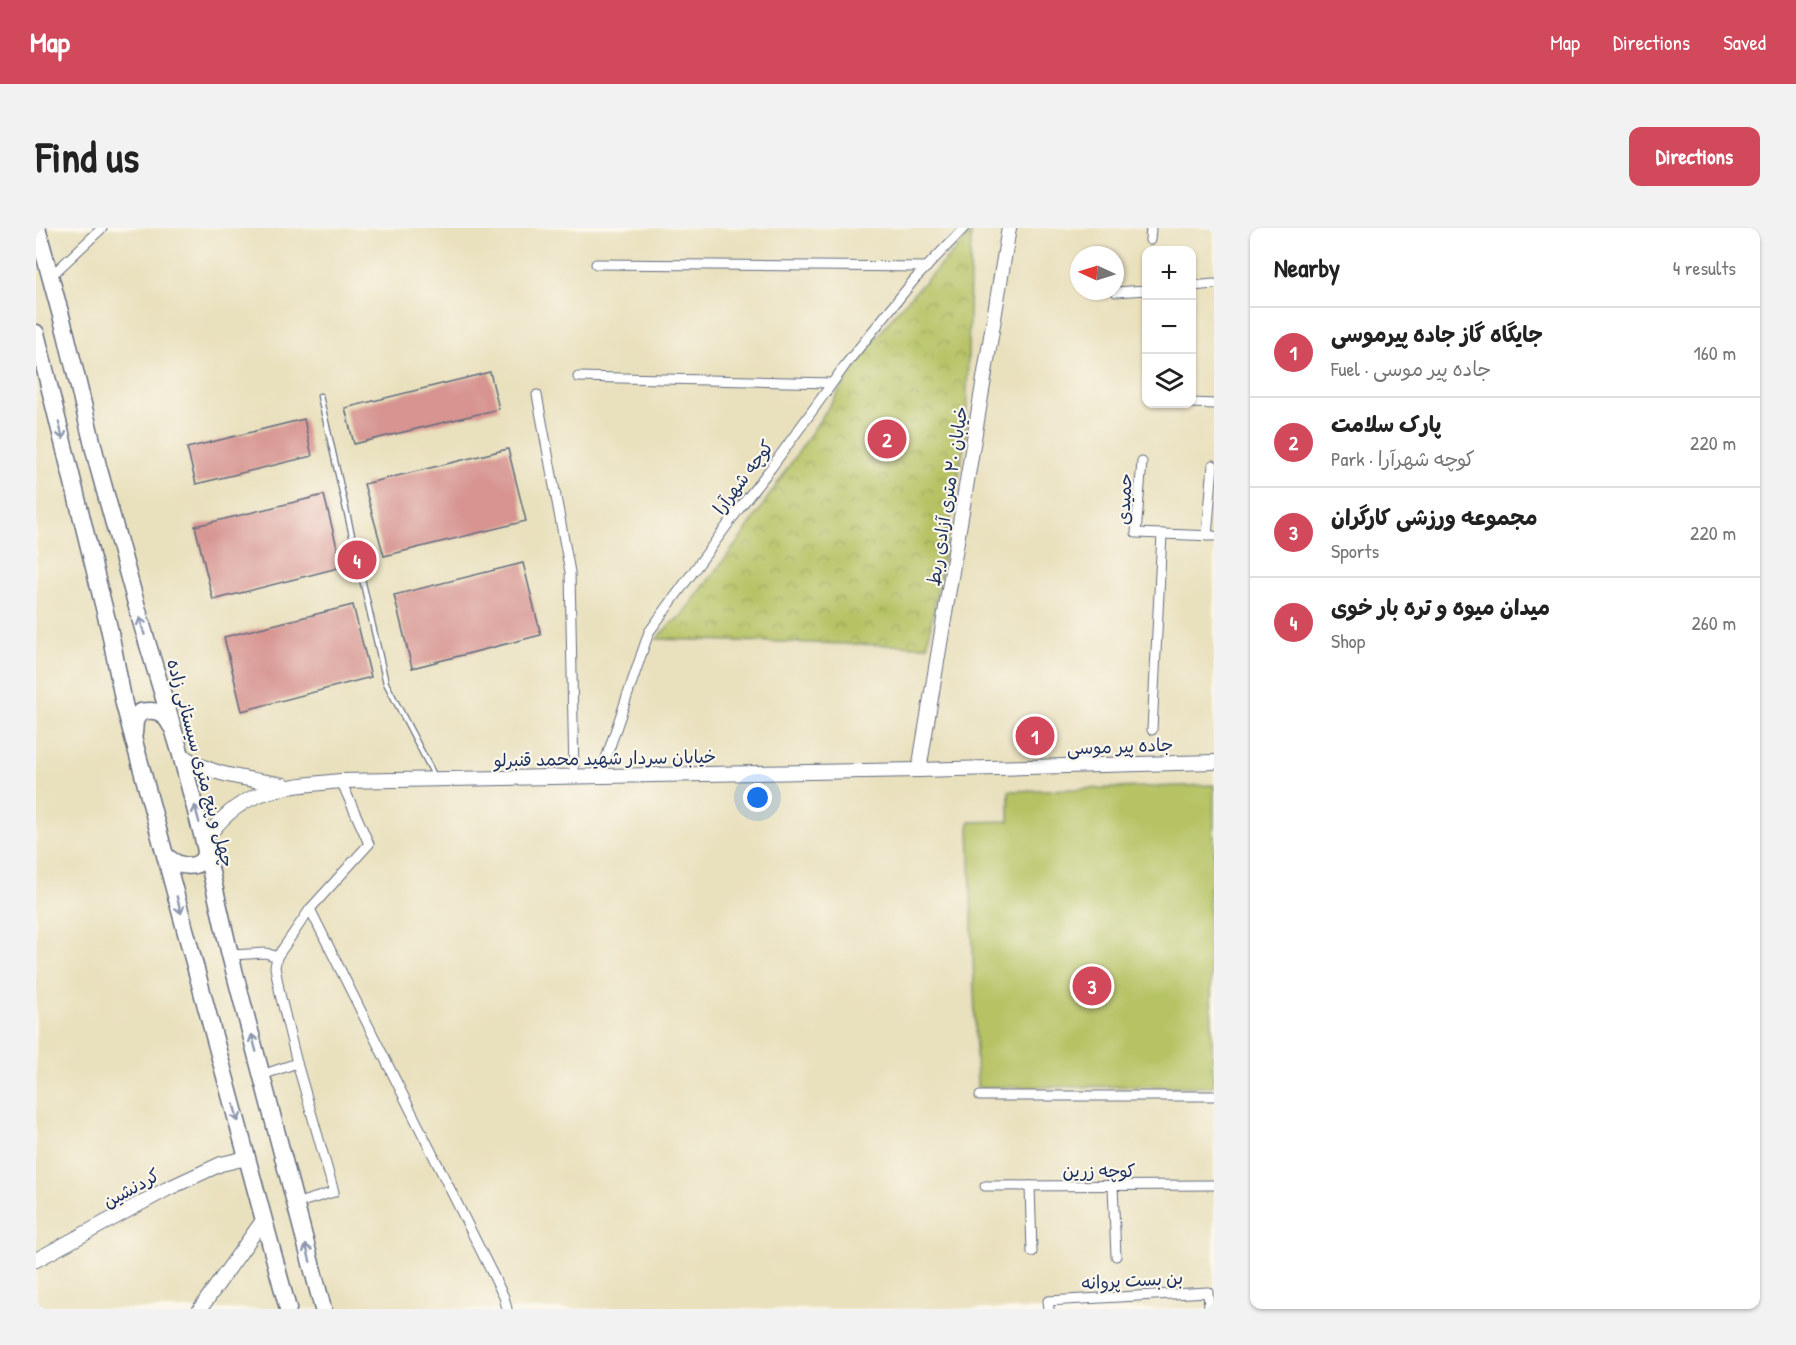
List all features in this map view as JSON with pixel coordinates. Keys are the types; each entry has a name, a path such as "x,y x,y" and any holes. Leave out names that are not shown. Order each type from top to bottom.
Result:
{"highway":[{"name":"چهل و پنج متری سیستانی زاده","path":"37,228 98,466 181,754 230,955 324,1309"},
{"path":"36,333 108,621 124,704 288,1309"},
{"path":"135,743 135,721 140,712 151,710 159,712 166,717 172,729"},
{"path":"166,856 180,866 189,866 204,859 205,848"}],"main road":[{"name":"خیابان ۲۰ متری آزادی ربط","path":"919,770 1009,228"},
{"path":"181,754 224,775 292,786"},
{"name":"جاده پیر موسی","path":"919,770 1214,762"},
{"name":"خیابان سردار شهید محمد قنبرلو","path":"292,786 342,781 919,770"},
{"path":"205,848 221,819 237,806 256,795 292,786"},
{"name":"کردنشین","path":"36,1260 167,1189 221,1164 248,1158"},
{"path":"200,1309 264,1219"}],"street":[{"path":"50,276 102,228"},
{"name":"کوچه شهرآرا","path":"600,776 649,632 853,355 927,267 964,228"},
{"path":"1150,240 1151,228"},
{"path":"596,264 927,267"},
{"path":"1196,286 1214,284"},
{"path":"1124,291 1142,290"},
{"path":"578,377 832,383"},
{"path":"537,395 570,572 574,776"},
{"path":"1196,403 1214,404"},
{"name":"حمیدی","path":"1142,462 1136,533 1210,536"},
{"path":"1210,536 1213,465"},
{"path":"1152,730 1162,534"},
{"path":"295,1204 334,1192 297,1064 275,967 277,957 310,909 369,844 342,781"},
{"path":"310,909 504,1297 507,1309"},
{"path":"230,955 266,953 277,957"},
{"path":"262,1075 297,1064"},
{"path":"980,1096 1214,1096"},
{"name":"کوچه زرین","path":"985,1186 1214,1185"},
{"path":"1030,1186 1032,1252"},
{"path":"1113,1186 1116,1256"},
{"name":"بن بست پروانه","path":"1049,1309 1048,1301 1208,1293 1209,1309"}],"lane":[{"path":"320,396 386,683 437,779"}],"green space":[{"path":"971,233 966,436 927,646 657,639 669,625 681,616 743,535 862,357 897,311"},
{"path":"1214,785 1214,886 1209,887 1213,1086 977,1087 969,822 1009,821 1009,791"}],"building":[{"path":"490,372 499,409 354,444 345,408"},
{"path":"304,419 312,456 196,484 187,448"},
{"path":"508,449 526,521 384,556 364,484"},
{"path":"324,495 342,567 213,600 195,526"},
{"path":"523,563 541,635 412,668 394,595"},
{"path":"353,605 371,677 242,711 224,637"}],"place":[{"name":"پارک سلامت","path":"887,439"},
{"name":"میدان میوه و تره بار خوی","path":"357,560"},
{"name":"جایگاه گاز جاده پیرموسی","path":"1035,736"},
{"name":"مجموعه ورزشی کارگران","path":"1092,986"}]}
